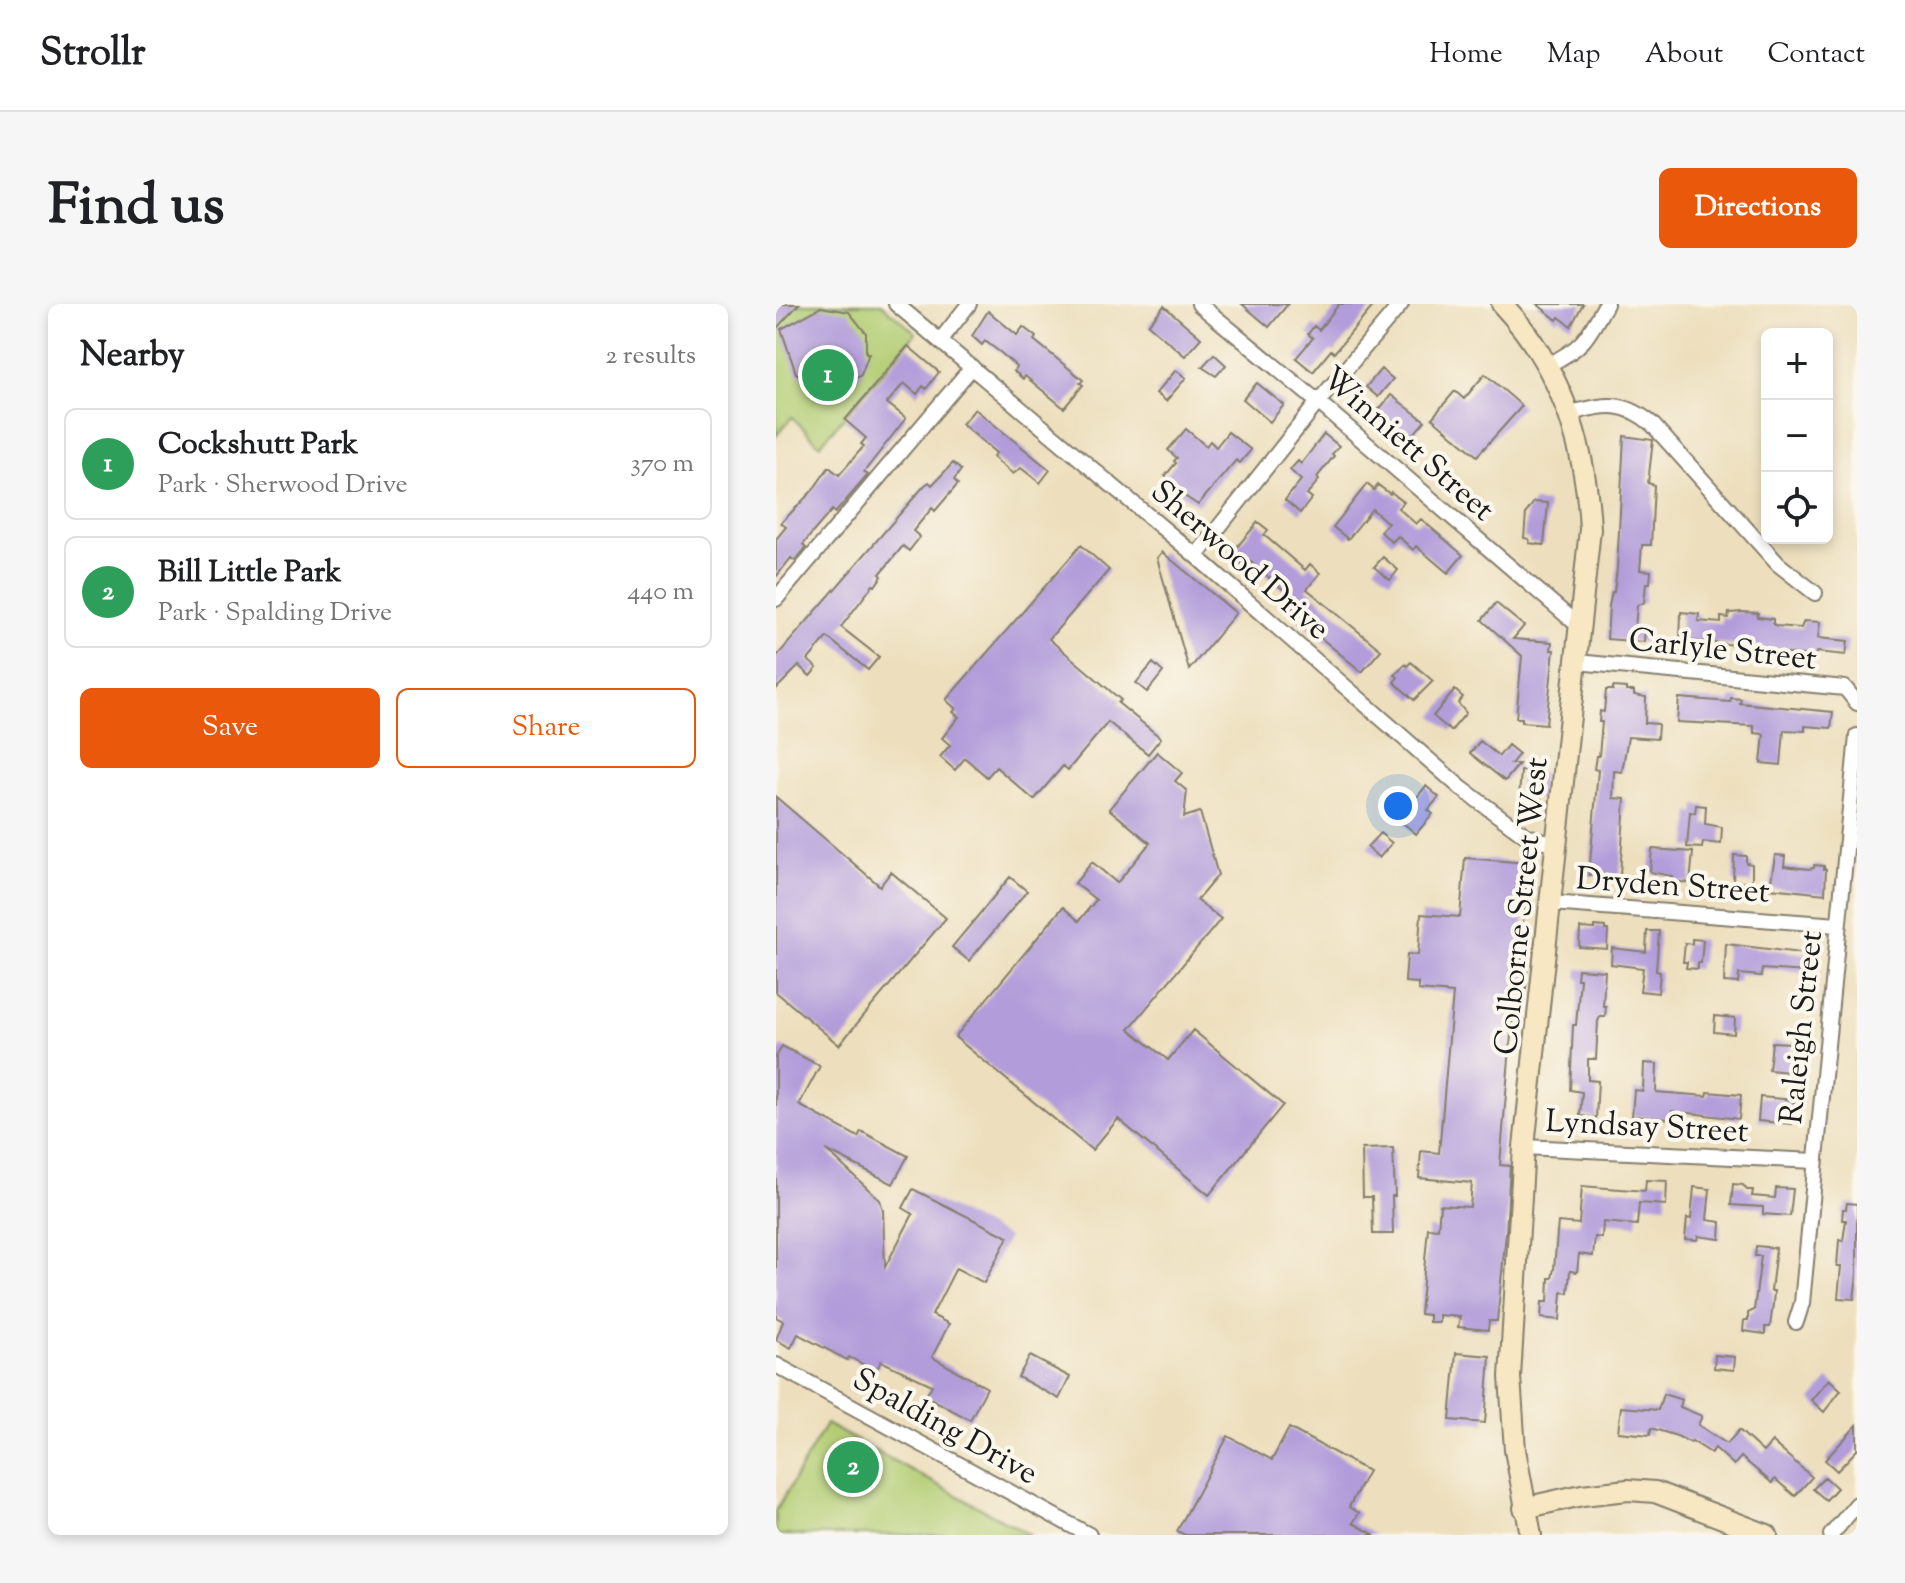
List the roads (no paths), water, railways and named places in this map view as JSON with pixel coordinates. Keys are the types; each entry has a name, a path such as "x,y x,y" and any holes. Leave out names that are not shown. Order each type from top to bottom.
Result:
{"main road":[{"name":"Colborne Street West","path":"1502,304 1533,341 1548,365 1570,413 1588,492 1590,529 1524,1147 1510,1377 1515,1450 1531,1535"},
{"path":"1524,1508 1582,1495 1628,1490 1655,1492 1767,1535"}],"street":[{"name":"Sherwood Drive","path":"896,304 1196,556 1461,788 1525,835 1556,845"},
{"path":"940,341 969,304"},
{"name":"Winniett Street","path":"1199,304 1580,627"},
{"path":"1196,556 1318,402 1401,304"},
{"path":"1548,365 1583,344 1606,304"},
{"path":"776,599 972,367"},
{"path":"1570,413 1612,405 1638,412 1778,564 1815,593"},
{"name":"Carlyle Street","path":"1577,662 1845,688 1857,703"},
{"name":"Raleigh Street","path":"1796,1322 1802,1303 1857,736"},
{"name":"Dryden Street","path":"1551,903 1838,925"},
{"name":"Lyndsay Street","path":"1524,1147 1815,1161"},
{"name":"Spalding Drive","path":"776,1365 1089,1535"},
{"path":"1831,1535 1857,1504"}],"place":[{"name":"Cockshutt Park","path":"828,375"},
{"name":"Bill Little Park","path":"853,1467"}]}
